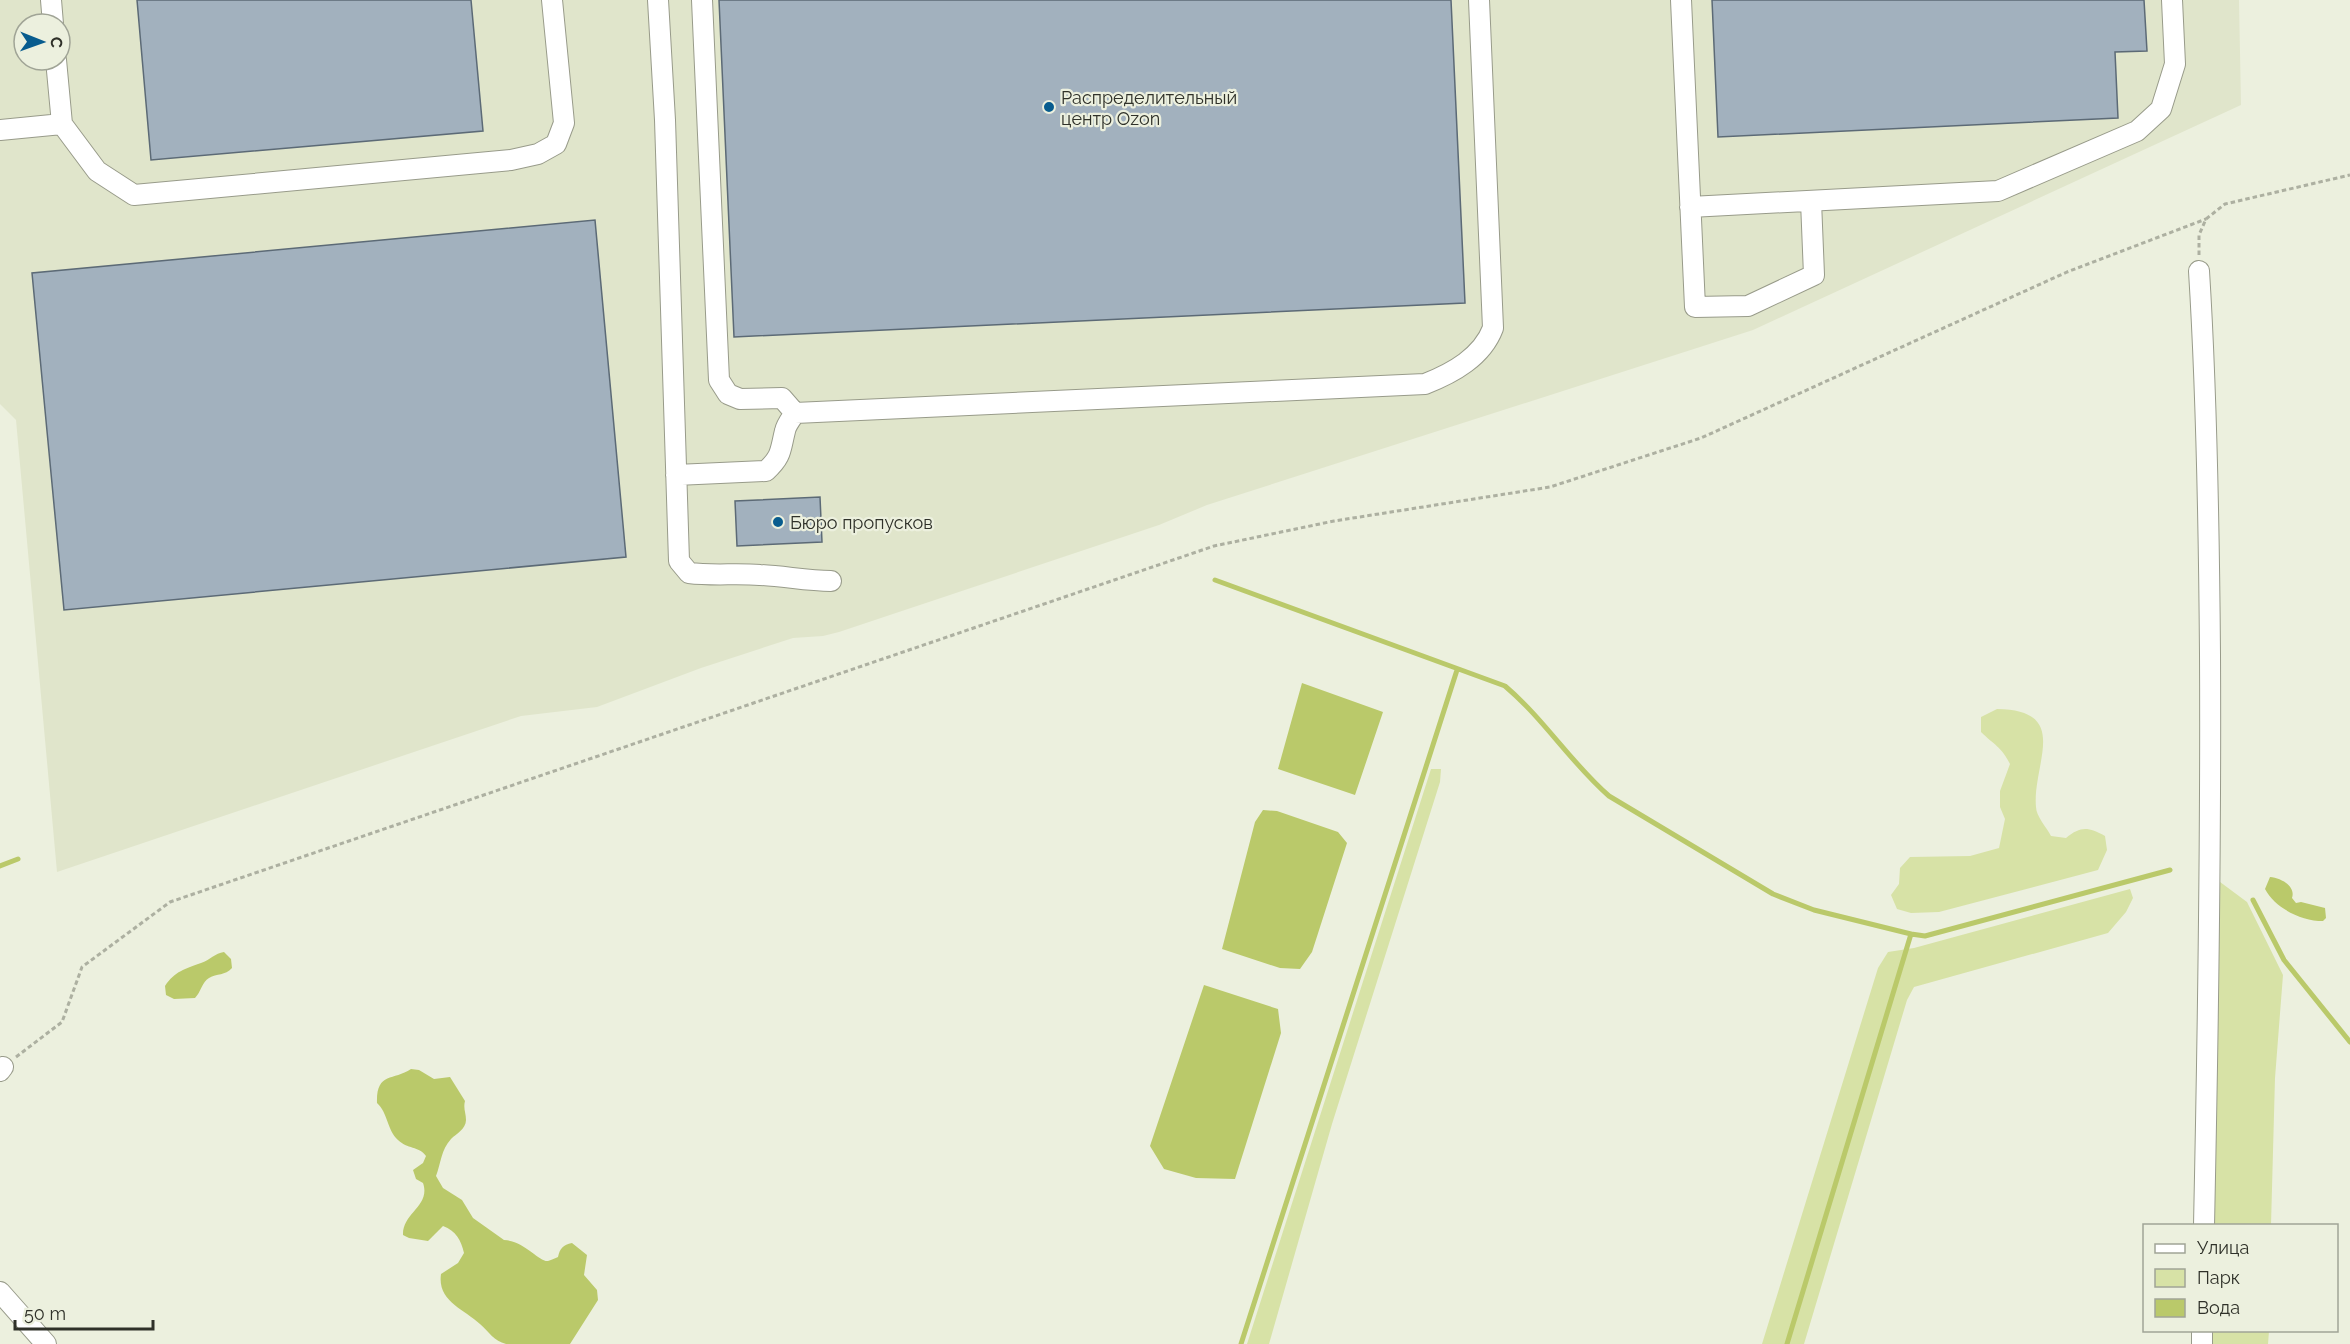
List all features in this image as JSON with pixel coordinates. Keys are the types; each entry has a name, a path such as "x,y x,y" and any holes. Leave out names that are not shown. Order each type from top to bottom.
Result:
{"lane":[{"path":"57,72 62,124 97,171 134,195 499,162 538,154 556,144 564,123 552,0"},
{"path":"658,0 665,132 679,561 689,573 707,576 760,575 809,581 831,581"},
{"path":"702,0 719,380 728,394 740,399 782,398 795,413"},
{"path":"795,413 1425,384 1439,378 1472,358 1487,343 1493,328 1479,0"},
{"path":"1681,0 1695,307 1748,306 1814,275 1811,201"},
{"path":"1690,207 1998,190 2137,131 2161,109 2175,64 2172,0"},
{"path":"0,130 62,124"},
{"path":"2199,271 2204,358 2209,553 2211,864 2204,1224"},
{"path":"676,475 766,471 777,460 784,444 785,430 795,413"},
{"path":"0,1292 46,1344"}],"path":[{"path":"2,1069 62,1022 82,967 170,902 1214,546 1334,521 1551,487 1701,438 2067,272 2206,219 2225,204 2350,175"},
{"path":"2199,271 2199,235 2206,219"}],"shaded area":[{"path":"0,0 2239,0 2241,105 1753,330 1207,505 1159,525 839,632 823,636 793,638 701,668 597,707 521,716 57,872 16,420 0,404"}],"green space":[{"path":"1997,709 2020,712 2034,719 2041,729 2042,757 2036,790 2038,814 2051,836 2066,838 2076,831 2085,829 2105,836 2107,850 2098,870 1939,912 1911,913 1897,909 1891,895 1899,884 1900,868 1910,857 1970,856 1999,848 2005,819 2000,807 2000,791 2010,764 2000,749 1981,732 1981,717"},
{"path":"1431,769 1441,769 1440,782 1332,1124 1269,1344 1247,1344"},
{"path":"2216,879 2247,902 2283,975 2275,1078 2271,1224 2199,1224"},
{"path":"2130,889 2133,898 2126,912 2108,933 1914,987 1907,1000 1804,1344 1762,1344 1878,968 1888,952 1914,948"},
{"path":"2200,1332 2269,1332 2268,1344 2200,1344"}],"water":[{"path":"1302,683 1383,712 1355,795 1278,769"},
{"path":"1263,810 1277,811 1338,832 1347,843 1312,952 1300,969 1280,968 1222,949 1255,822"},
{"path":"2270,877 2279,879 2290,886 2292,898 2296,903 2301,902 2325,908 2326,918 2323,921 2306,919 2275,902 2265,889"},
{"path":"224,952 231,959 232,968 207,980 195,998 174,999 166,995 165,986 177,974"},
{"path":"1204,985 1278,1009 1281,1033 1235,1179 1196,1178 1164,1169 1150,1146"},
{"path":"411,1069 419,1070 434,1079 450,1077 465,1101 466,1123 445,1148 436,1176 443,1188 462,1200 473,1218 504,1240 518,1244 544,1260 548,1261 558,1257 562,1247 572,1243 587,1255 584,1275 597,1290 598,1300 570,1344 506,1344 498,1341 447,1298 443,1291 441,1274 458,1263 464,1253 455,1233 443,1226 428,1241 403,1235 407,1221 423,1198 423,1183 416,1179 413,1170 423,1163 426,1156 401,1143 394,1136 377,1103 377,1093 379,1086 387,1079"}],"building":[{"path":"137,0 471,0 483,131 151,160"},
{"path":"719,0 1451,0 1465,303 734,337"},
{"path":"1712,0 2144,0 2147,51 2115,52 2118,118 1718,137"},
{"path":"595,220 626,557 64,610 32,273"},
{"name":"Бюро пропусков","path":"820,497 822,542 737,546 735,501"}],"waterway":[{"path":"1215,580 1505,686 1609,796 1773,894 1814,910 1925,936 2170,870"},
{"path":"1241,1344 1457,670"},
{"path":"0,866 18,859"},
{"path":"2253,900 2284,960 2350,1042"},
{"path":"1787,1344 1911,934"}],"place":[{"name":"Распределительный центр Ozon","path":"1049,107"},
{"name":"Бюро пропусков","path":"778,522"}]}
